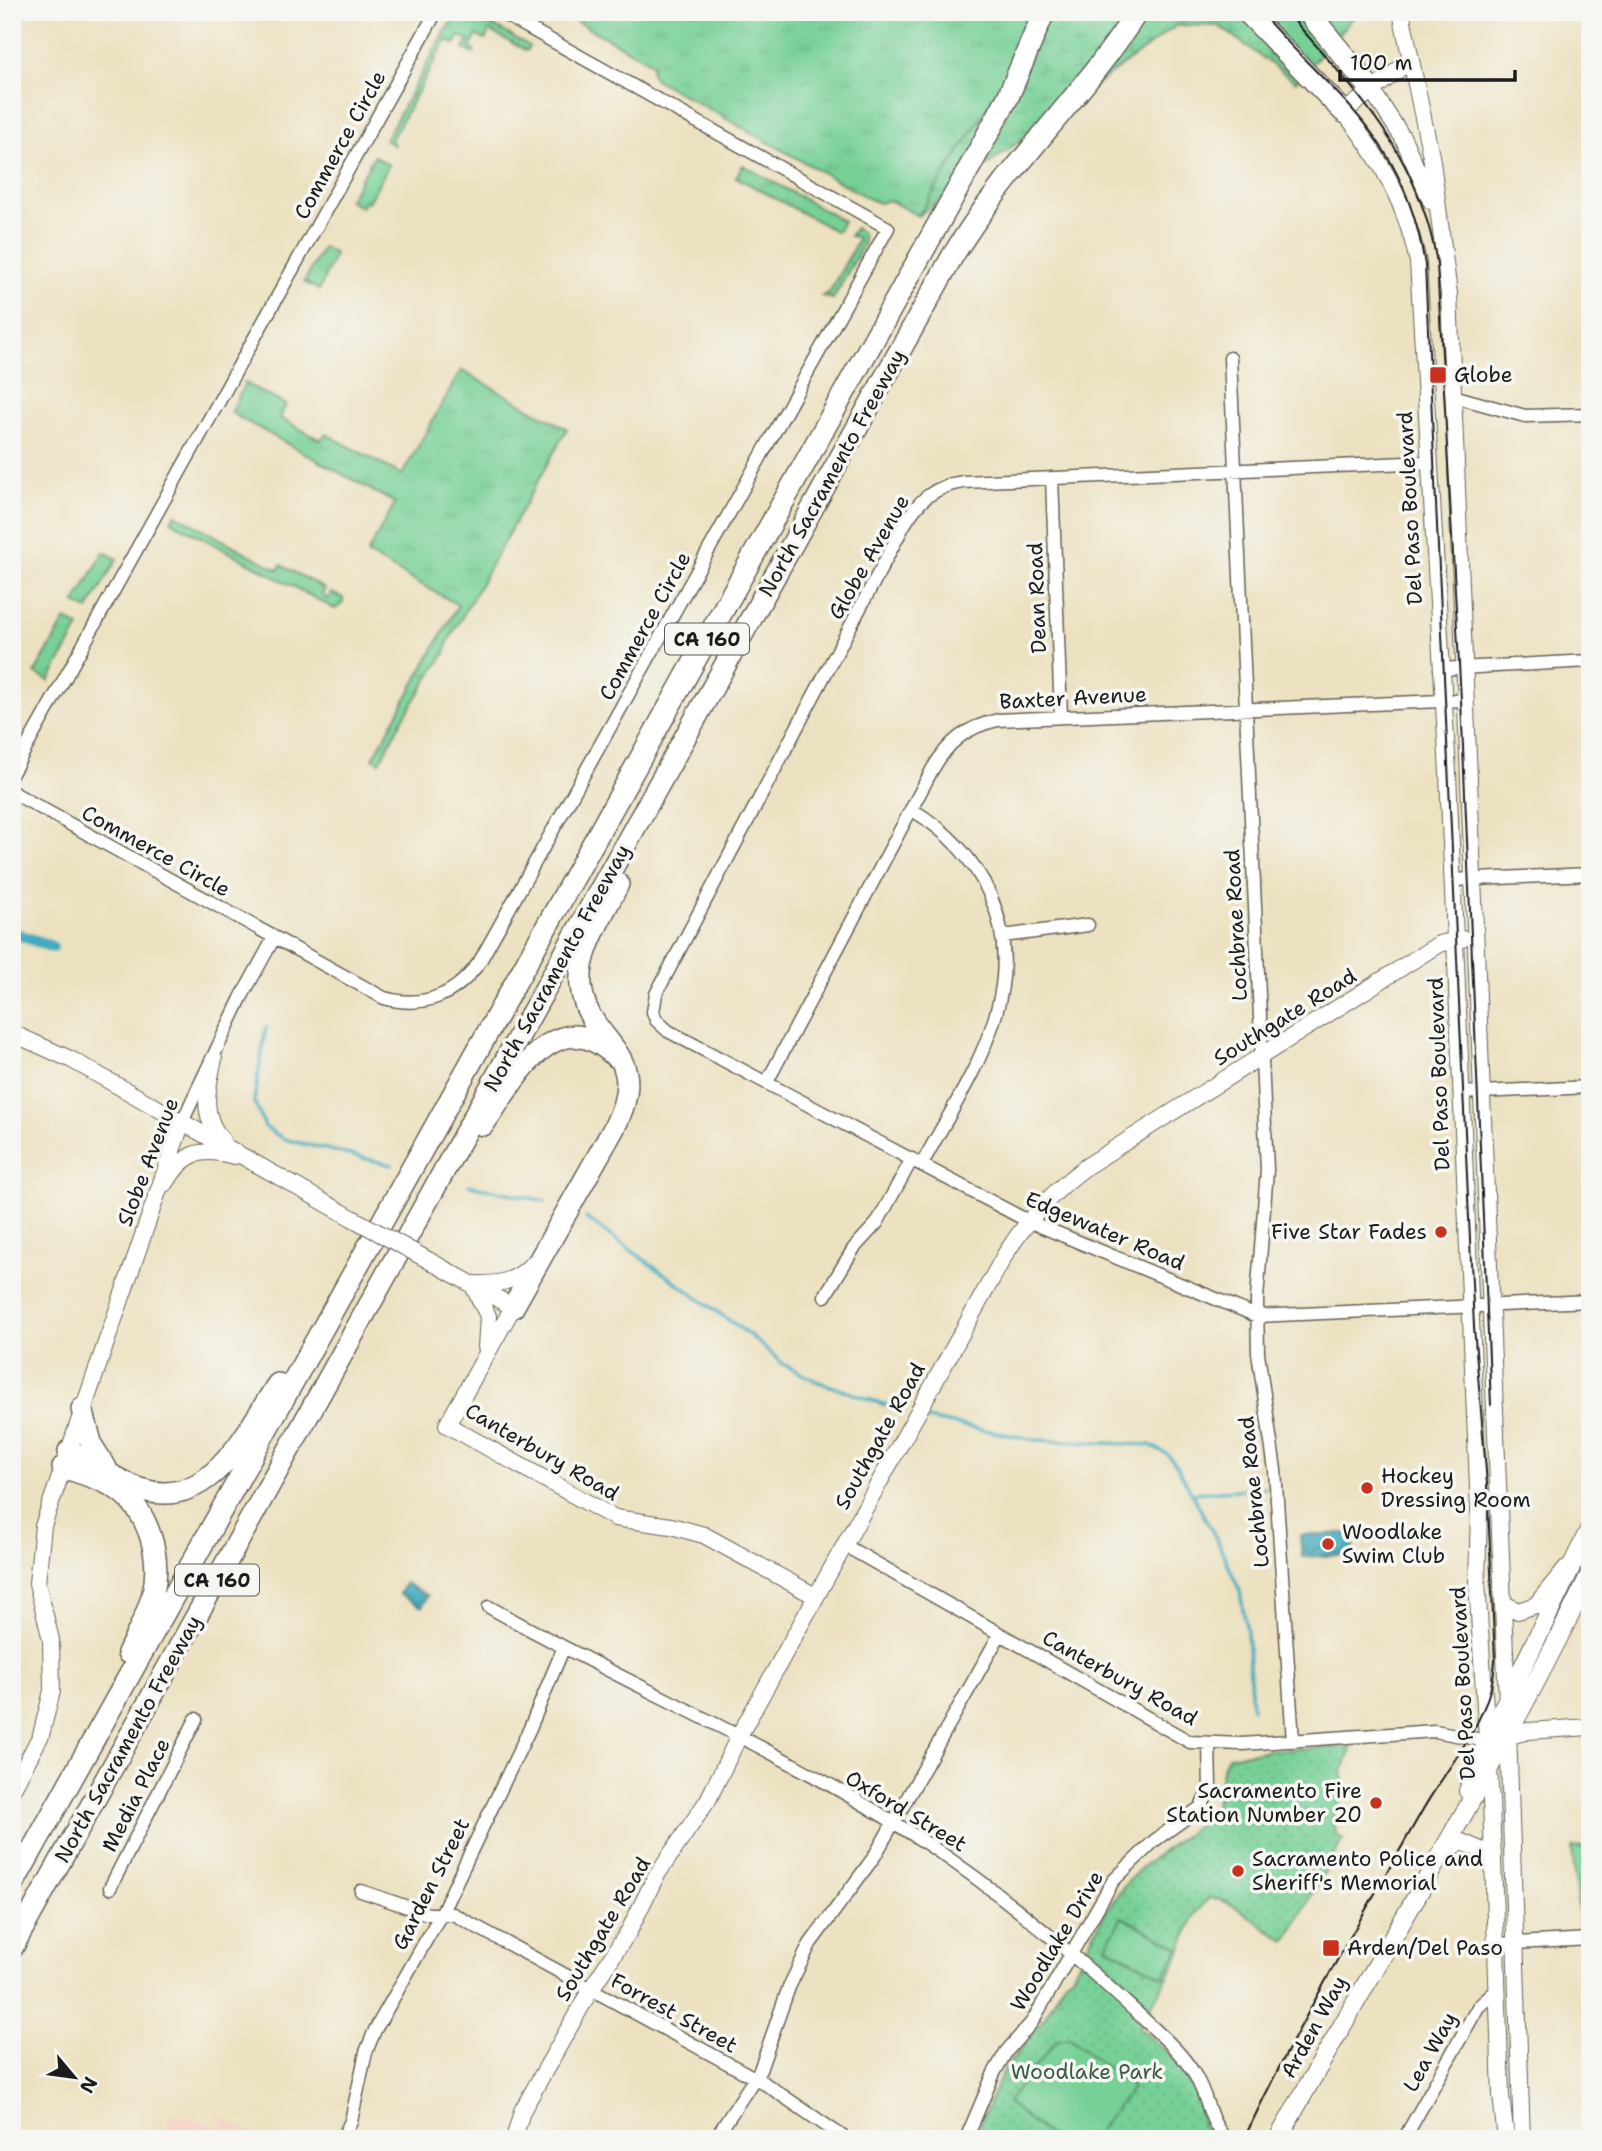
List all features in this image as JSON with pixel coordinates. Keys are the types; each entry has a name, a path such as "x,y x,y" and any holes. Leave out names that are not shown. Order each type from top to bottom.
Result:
{"highway":[{"name":"North Sacramento Freeway","path":"12,1886 1008,97 1045,12"},
{"name":"North Sacramento Freeway","path":"12,1948 976,218 1107,59 1137,12"},
{"path":"1247,12 1344,112"},
{"path":"1308,12 1371,89"},
{"path":"513,1307 621,1114 628,1090 624,1065 586,1005 580,984 582,963 700,711"},
{"path":"422,1212 529,1059 547,1044 567,1037 587,1039 605,1048 624,1065"},
{"path":"66,1459 109,1472 139,1489 167,1493 190,1488 219,1470 362,1261"},
{"path":"82,1409 92,1446 109,1472"},
{"path":"66,1459 114,1487 128,1500 140,1515 151,1539 156,1571 150,1603 68,1786"}],"main road":[{"name":"Del Paso Boulevard","path":"1401,12 1432,162 1449,293 1507,1699 1522,2139"},
{"path":"1344,112 1411,60"},
{"path":"1371,89 1419,170 1439,226"},
{"name":"Del Paso Boulevard","path":"1344,112 1392,181 1413,236 1419,272 1452,880 1479,1510 1477,1583 1489,1772 1506,2139"},
{"name":"Southgate Road","path":"514,2139 522,2111 591,1989 624,1939 656,1876 698,1818 815,1596 1006,1253 1028,1221 1050,1196 1087,1166 1439,944 1454,939 1474,938"},
{"path":"12,1033 72,1060 513,1307"},
{"path":"214,1059 207,1086 206,1109 217,1135 226,1145"},
{"name":"Slobe Avenue","path":"12,1790 41,1735 50,1707 54,1658 39,1596 37,1570 43,1526 182,1122"},
{"path":"153,1203 186,1157 200,1152 220,1152 252,1161"},
{"path":"471,1284 495,1284 512,1280 545,1250"},
{"path":"471,1284 486,1310 488,1324 488,1340 480,1366"},
{"name":"Canterbury Road","path":"513,1307 447,1425 615,1518 671,1526 704,1535 815,1596"},
{"name":"Arden Way","path":"1454,1829 1487,1741 1590,1528"},
{"path":"1503,1603 1518,1611 1532,1608 1574,1558"},
{"name":"Arden Way","path":"1278,2139 1489,1772 1590,1574"},
{"path":"1487,1741 1528,1731 1590,1727"},
{"path":"1440,1854 1462,1842 1478,1848 1493,1862"}],"street":[{"name":"Commerce Circle","path":"12,773 436,12"},
{"name":"Commerce Circle","path":"12,792 360,986 396,1001 431,1000 460,986 472,974 888,228 500,12"},
{"name":"Lochbrae Road","path":"1230,358 1267,1170 1257,1316 1262,1396 1275,1479 1293,1741"},
{"path":"1454,396 1525,416 1590,414"},
{"name":"Globe Avenue","path":"653,1012 656,994 910,513 924,498 954,484 1429,462"},
{"name":"Dean Road","path":"1052,478 1061,717"},
{"path":"1440,669 1590,661"},
{"name":"Baxter Avenue","path":"767,1082 940,757 965,731 998,720 1464,700"},
{"path":"825,1297 854,1248 877,1223 917,1161 995,1025 1005,974 1003,936 985,884 970,860 940,828 911,809"},
{"path":"1452,880 1590,874"},
{"path":"1003,936 1087,925"},
{"name":"Slobe Avenue","path":"182,1122 214,1059 240,998 274,939"},
{"name":"Edgewater Road","path":"653,1012 656,1020 668,1031 1028,1221 1257,1316 1590,1301"},
{"path":"1460,1093 1590,1087"},
{"name":"Canterbury Road","path":"844,1545 1190,1742 1209,1745 1450,1732 1487,1741"},
{"name":"Oxford Street","path":"489,1607 563,1649 739,1736 894,1823 954,1861 1071,1955 1178,2052 1200,2085 1208,2112 1226,2139"},
{"path":"715,2139 755,2078 797,1969 810,1944 860,1877 894,1823 1000,1634"},
{"name":"Garden Street","path":"342,2139 351,2121 370,2040 441,1914 530,1728 563,1649"},
{"name":"Media Place","path":"110,1888 196,1719"},
{"name":"Woodlake Drive","path":"966,2139 994,2073 1006,2052 1032,2022 1113,1881 1154,1841 1202,1807 1210,1788 1209,1745"},
{"name":"Forrest Street","path":"361,1891 428,1914 453,1914 755,2078 846,2139"},
{"path":"1495,1944 1590,1939"},
{"name":"Lea Way","path":"1404,2139 1478,2007 1497,1990"}],"shaded area":[{"path":"171,2113 219,2127 224,2118 261,2139 167,2139"}],"green space":[{"path":"457,12 469,12 529,46 527,51 490,31 485,40 477,35 470,48 475,51 473,54 464,49 469,41 460,36 455,44 447,40 437,56 432,54"},
{"path":"559,12 1049,12 918,216 889,200 879,203 870,199 655,79 651,73 652,63"},
{"path":"1049,12 1358,12 1296,82 1219,26 1177,25 918,216"},
{"path":"431,57 436,59 391,140 395,146 385,140"},
{"path":"374,156 389,165 368,202 365,201 361,207 349,200"},
{"path":"743,165 843,221 837,232 736,177"},
{"path":"855,228 863,234 863,245 833,299 822,296 829,293 857,242 857,237 850,236"},
{"path":"323,247 335,254 319,290 304,282"},
{"path":"461,370 567,429 448,642 445,653 402,720 380,762 373,758 458,605 367,554 395,503 231,413 245,383 286,405 280,418 320,440 326,434 402,475"},
{"path":"175,514 278,570 281,565 325,589 322,595 328,599 331,593 343,598 343,603 335,609 171,521"},
{"path":"104,552 117,559 88,610 75,603"},
{"path":"66,619 79,627 49,681 35,673"},
{"name":"Woodlake Park","path":"1352,1747 1342,1773 1343,1790 1334,1817 1336,1835 1343,1839 1286,1941 1229,1903 1209,1898 1195,1914 1175,1964 1139,2027 1172,2057 1187,2078 1210,2139 973,2139 1003,2072 1044,2018 1065,1981 1072,1976 1117,1895 1137,1872 1195,1828 1211,1811 1218,1798 1222,1769 1228,1756 1270,1750"},
{"path":"1590,1847 1590,1927 1580,1928 1572,1848"},
{"path":"1122,1917 1179,1948 1163,1977 1106,1946"},
{"path":"1070,2038 1132,2088 1092,2139 1053,2139 1007,2102 1057,2040"}],"water":[{"path":"1353,1533 1354,1554 1302,1557 1300,1535"},
{"path":"405,1583 428,1596 422,1607 399,1594"}],"waterway":[{"path":"12,932 52,947"},
{"path":"266,1027 254,1101 265,1127 284,1139 392,1165"},
{"path":"469,1185 545,1201"},
{"path":"586,1218 751,1336 783,1364 816,1381 897,1409"},
{"path":"922,1418 1035,1440 1150,1445 1167,1454 1177,1466 1217,1540 1240,1591 1247,1633 1252,1708"},
{"path":"1191,1493 1265,1488"}],"tram line":[{"path":"1244,2139 1330,1974 1422,1811 1478,1721 1487,1701 1495,1660 1487,1483 1474,1327 1425,265 1415,221 1402,183 1385,152 1342,98 1260,12"},
{"path":"1287,12 1361,98 1400,156 1416,188 1428,223 1437,263 1461,700 1491,1405"}],"place":[{"name":"Globe","path":"1438,375"},
{"name":"Five Star Fades","path":"1441,1232"},
{"name":"Hockey Dressing Room","path":"1367,1488"},
{"name":"Woodlake Swim Club","path":"1328,1544"},
{"name":"Sacramento Fire Station Number 20","path":"1376,1803"},
{"name":"Sacramento Police and Sheriff's Memorial","path":"1238,1871"},
{"name":"Arden/Del Paso","path":"1331,1948"}]}
